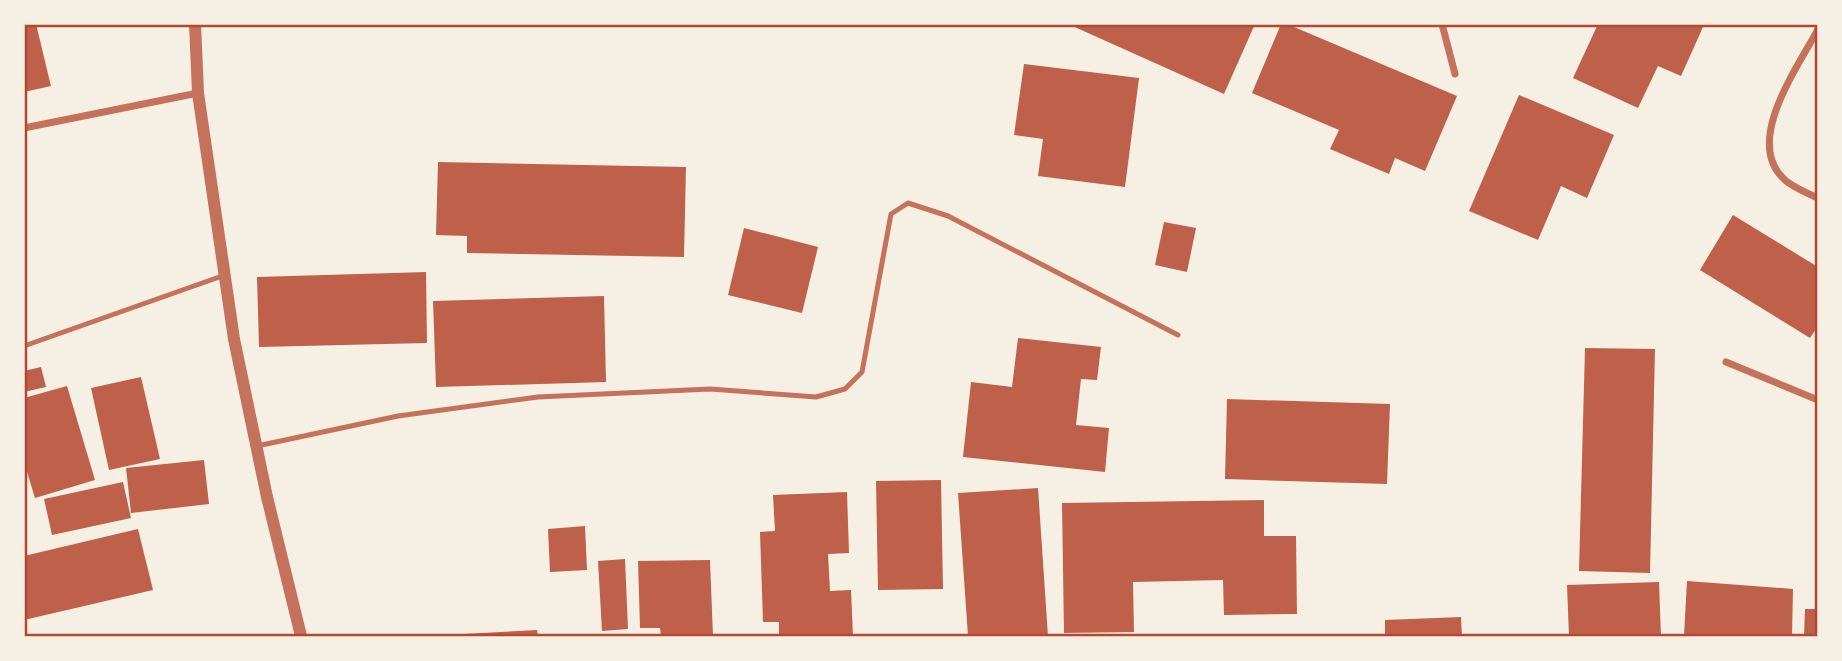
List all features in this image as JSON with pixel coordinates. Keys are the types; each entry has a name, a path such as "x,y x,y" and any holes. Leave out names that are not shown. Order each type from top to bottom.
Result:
{"street":[{"path":"194,24 198,93 234,339 267,497 301,636"},
{"path":"1442,24 1455,74"},
{"path":"1818,29 1773,114 1769,142 1773,162 1783,179 1818,198"},
{"path":"24,128 198,93"},
{"path":"1726,362 1818,400"}],"lane":[{"path":"257,446 398,416 538,397 710,389 816,397 845,389 862,372 891,214 908,203 948,216 1178,335"},
{"path":"24,346 225,275"}],"building":[{"path":"24,24 36,24 51,86 24,92"},
{"path":"1068,24 1255,24 1224,94"},
{"path":"1281,24 1287,24 1457,96 1425,171 1395,158 1389,174 1330,149 1339,130 1252,93"},
{"path":"1598,24 1697,24 1703,27 1681,76 1658,66 1638,108 1573,78"},
{"path":"1024,64 1139,78 1125,187 1038,176 1043,139 1014,135"},
{"path":"1519,95 1614,135 1587,198 1561,186 1538,240 1469,211"},
{"path":"438,162 686,167 684,257 467,253 467,236 436,235"},
{"path":"1733,215 1818,267 1818,326 1810,338 1700,270"},
{"path":"1164,222 1196,228 1187,272 1155,265"},
{"path":"744,228 818,247 802,313 728,295"},
{"path":"426,272 427,343 259,347 257,277"},
{"path":"604,296 606,382 436,387 433,301"},
{"path":"1018,338 1101,347 1097,380 1081,379 1076,425 1109,428 1105,472 963,457 971,382 1012,387"},
{"path":"1585,348 1655,349 1650,573 1579,571"},
{"path":"41,367 46,387 24,392 24,371"},
{"path":"141,377 160,459 109,470 91,388"},
{"path":"67,386 95,480 35,498 24,462 24,398"},
{"path":"1227,399 1390,404 1387,484 1225,479"},
{"path":"204,460 209,504 131,513 126,468"},
{"path":"941,480 943,589 878,590 876,481"},
{"path":"123,482 131,518 52,535 44,499"},
{"path":"1038,488 1048,636 968,636 958,493"},
{"path":"847,492 849,553 828,554 830,591 851,590 853,636 779,636 779,622 763,622 760,532 775,531 773,495"},
{"path":"1264,500 1264,536 1296,536 1297,614 1224,615 1223,580 1133,582 1134,632 1064,633 1062,503"},
{"path":"585,526 587,570 550,572 548,529"},
{"path":"138,529 153,590 24,620 24,556"},
{"path":"625,559 628,629 602,631 598,561"},
{"path":"710,560 713,636 661,636 660,628 640,628 638,561"},
{"path":"1687,581 1793,589 1792,636 1684,636"},
{"path":"1659,582 1661,636 1569,636 1567,585"},
{"path":"1805,609 1818,609 1818,636 1804,636"},
{"path":"1461,617 1462,636 1385,636 1385,620"},
{"path":"537,630 538,636 463,636 463,634"}]}
